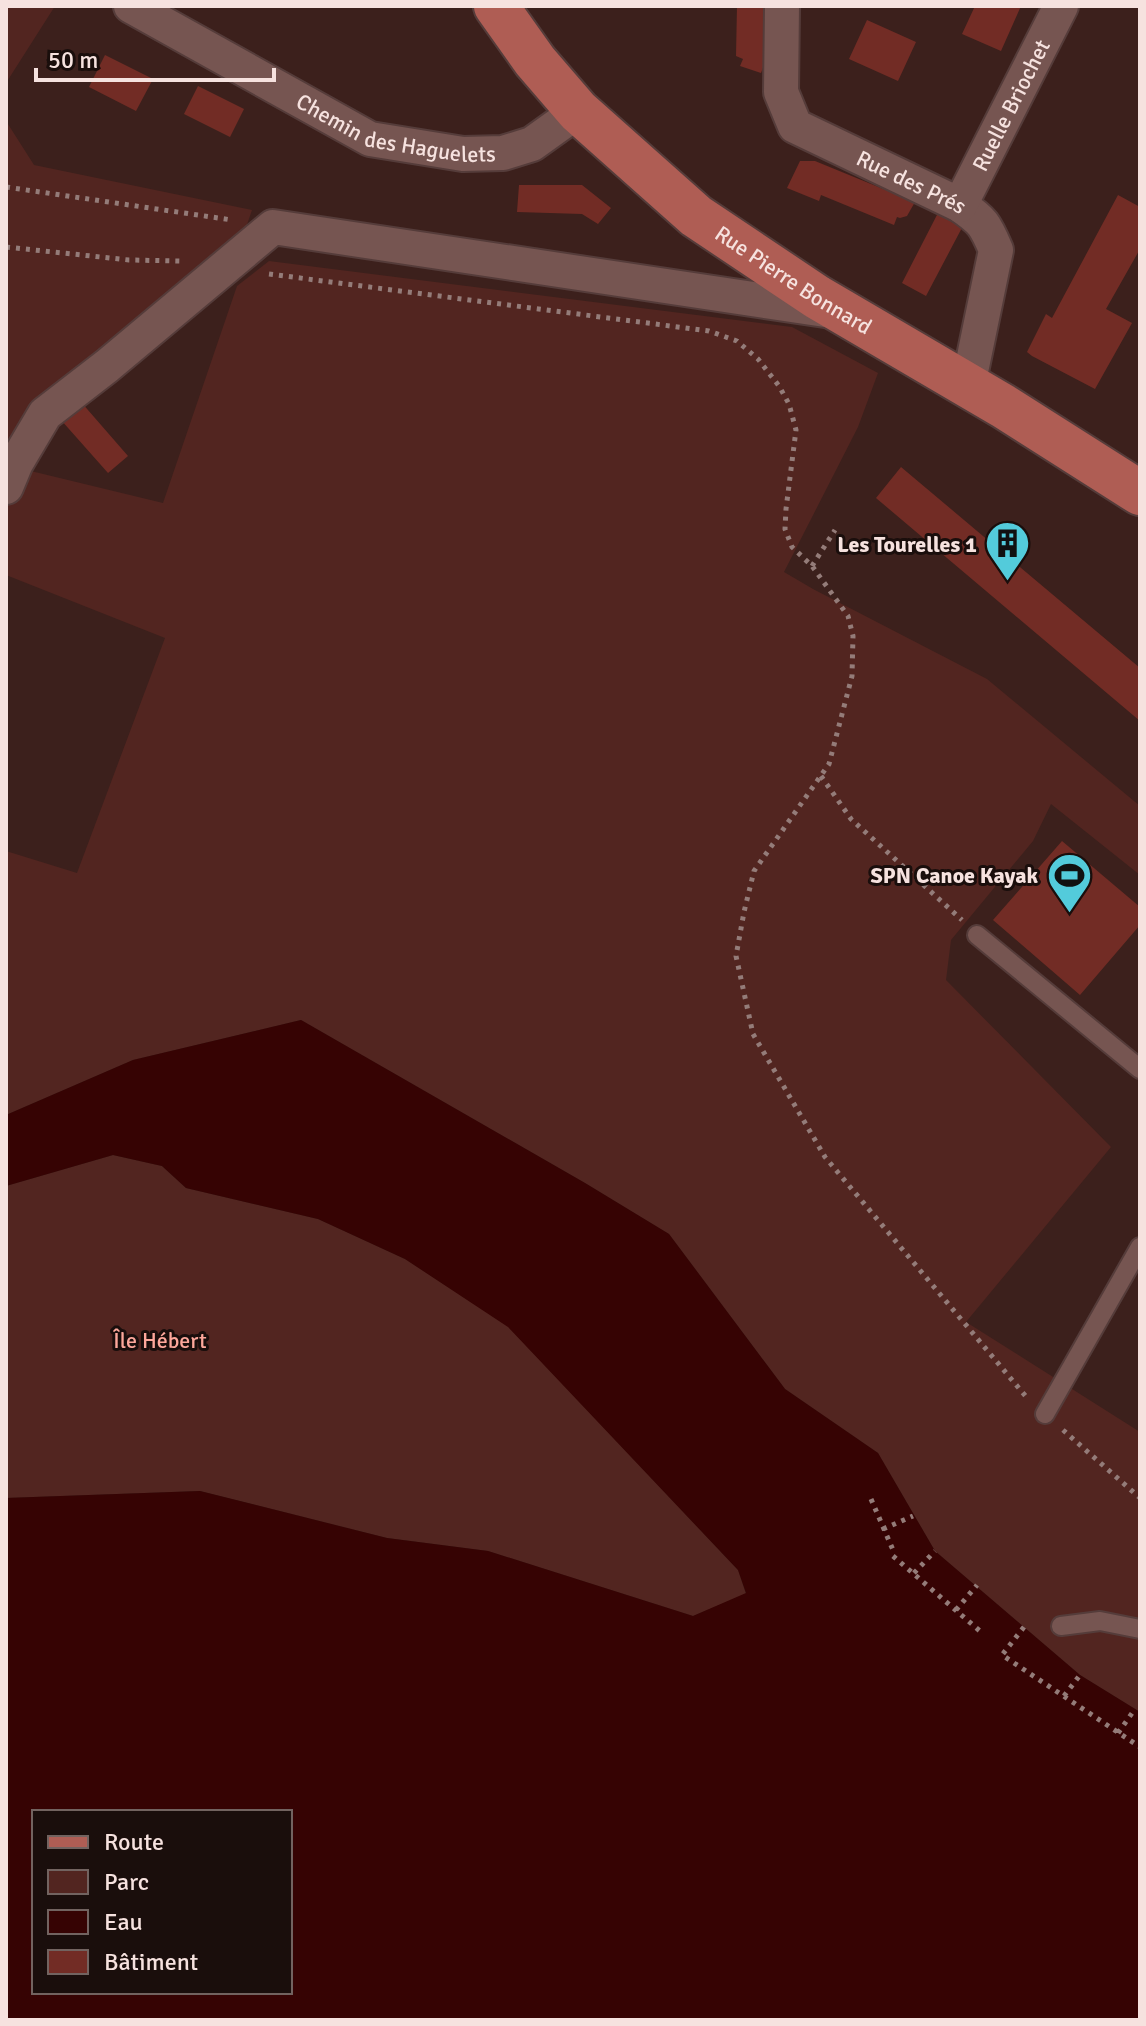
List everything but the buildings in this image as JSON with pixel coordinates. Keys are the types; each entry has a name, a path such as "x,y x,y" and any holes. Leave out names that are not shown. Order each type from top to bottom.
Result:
{"main road":[{"name":"Rue Pierre Bonnard","path":"496,6 535,61 578,111 696,216 843,313 1003,406 1140,493"}],"street":[{"name":"Chemin des Haguelets","path":"131,6 370,139 463,154 503,153 532,144 578,111"},
{"name":"Rue des Prés","path":"782,6 781,92 795,126 960,205 980,218 988,232 996,250 968,386"},
{"name":"Ruelle Briochet","path":"960,205 1061,6"},
{"path":"11,475 45,414 273,227 843,313"}],"lane":[{"path":"977,935 1140,1069"},
{"path":"1045,1414 1140,1247"},
{"path":"1061,1626 1100,1621 1140,1629"}],"path":[{"path":"6,187 273,227"},
{"path":"6,247 129,260 195,262 225,269 709,331 737,341 758,359 789,404 796,430 785,529 792,547 812,566 848,616 853,636 852,676 829,764 754,871 736,956 753,1034 825,1157 1026,1397 1140,1498"},
{"path":"812,566 835,530"},
{"path":"821,776 851,819 977,935"},
{"path":"871,1499 893,1553 981,1632"},
{"path":"883,1529 913,1516"},
{"path":"913,1574 935,1551"},
{"path":"956,1610 977,1585"},
{"path":"1024,1627 1002,1655 1140,1747"},
{"path":"1064,1696 1080,1675"},
{"path":"1118,1733 1135,1709"}],"green space":[{"path":"6,6 55,6 6,83"},
{"path":"6,121 34,165 252,210 240,245 6,463"},
{"path":"269,261 792,327 878,373 858,427 784,572 987,679 1140,806 1140,875 1051,804 1033,841 951,940 946,980 1111,1147 966,1322 1140,1432 1140,1712 1080,1675 935,1551 878,1453 785,1389 669,1234 301,1020 133,1060 6,1115 6,851 77,873 165,638 6,575 6,465 163,503 237,286"},
{"name":"Île Hébert","path":"113,1155 162,1166 186,1188 318,1219 405,1259 508,1326 738,1570 746,1594 693,1616 488,1551 387,1538 200,1491 6,1498 6,1186"}],"water":[{"path":"301,1020 669,1234 785,1389 878,1453 935,1551 1080,1675 1140,1712 1140,2020 6,2020 6,1498 200,1491 387,1538 488,1551 693,1616 746,1593 738,1570 508,1327 405,1259 318,1219 186,1188 162,1166 113,1155 6,1186 6,1115 133,1060"}],"place":[{"name":"Les Tourelles 1","path":"1008,583"},
{"name":"SPN Canoe Kayak","path":"1069,914"}]}
